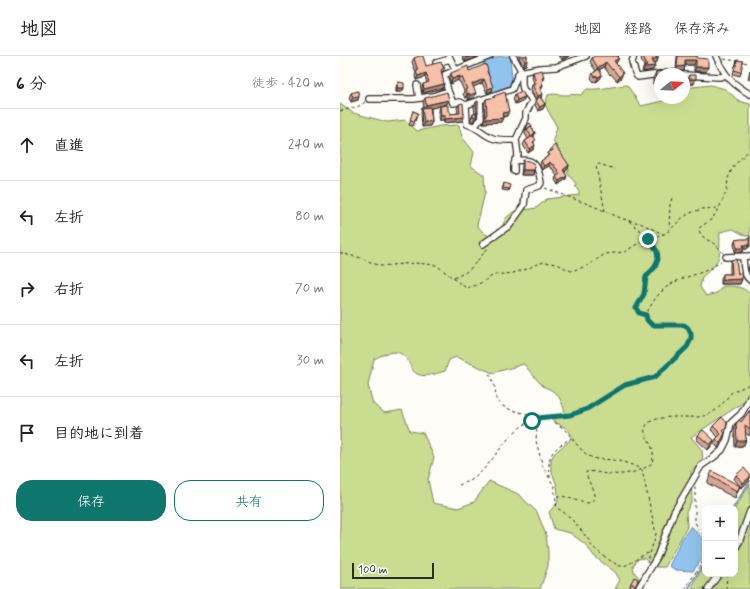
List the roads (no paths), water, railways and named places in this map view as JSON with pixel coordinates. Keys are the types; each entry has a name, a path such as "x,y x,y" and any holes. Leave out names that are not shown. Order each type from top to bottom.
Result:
{"street":[{"path":"490,56 444,75 453,103 460,102 466,105 512,89 518,74 522,72 540,68 556,67 586,56"},
{"path":"513,56 522,72 522,84 532,101 516,140 518,155 515,160 514,171"},
{"path":"517,56 517,64"},
{"path":"634,56 632,62 636,75 654,75"},
{"path":"436,64 450,57 456,71"},
{"path":"717,57 726,75 750,94"},
{"path":"690,75 720,77 726,75"},
{"path":"417,84 419,98"},
{"path":"369,99 382,98 404,100 433,96 448,91"},
{"path":"475,126 481,118 480,100"},
{"path":"466,105 467,124 475,126 490,137 503,140 516,140"},
{"path":"483,244 506,229 524,205 526,190 539,186 541,183 533,164 530,161 515,160"},
{"path":"726,257 750,256"},
{"path":"743,257 744,272 750,280"},
{"path":"638,589 657,557 674,512 701,466 722,450 728,440 731,423 744,409 750,397"},
{"path":"739,542 750,511"},
{"path":"739,542 750,524"},
{"path":"708,589 717,577"}],"water":[{"path":"500,56 510,56 512,79 509,86 493,92 483,63"},
{"path":"691,526 702,538 702,559 693,571 676,570 669,566 682,539"}],"waterway":[{"path":"735,505 750,481"},
{"path":"688,589 702,566"}]}
